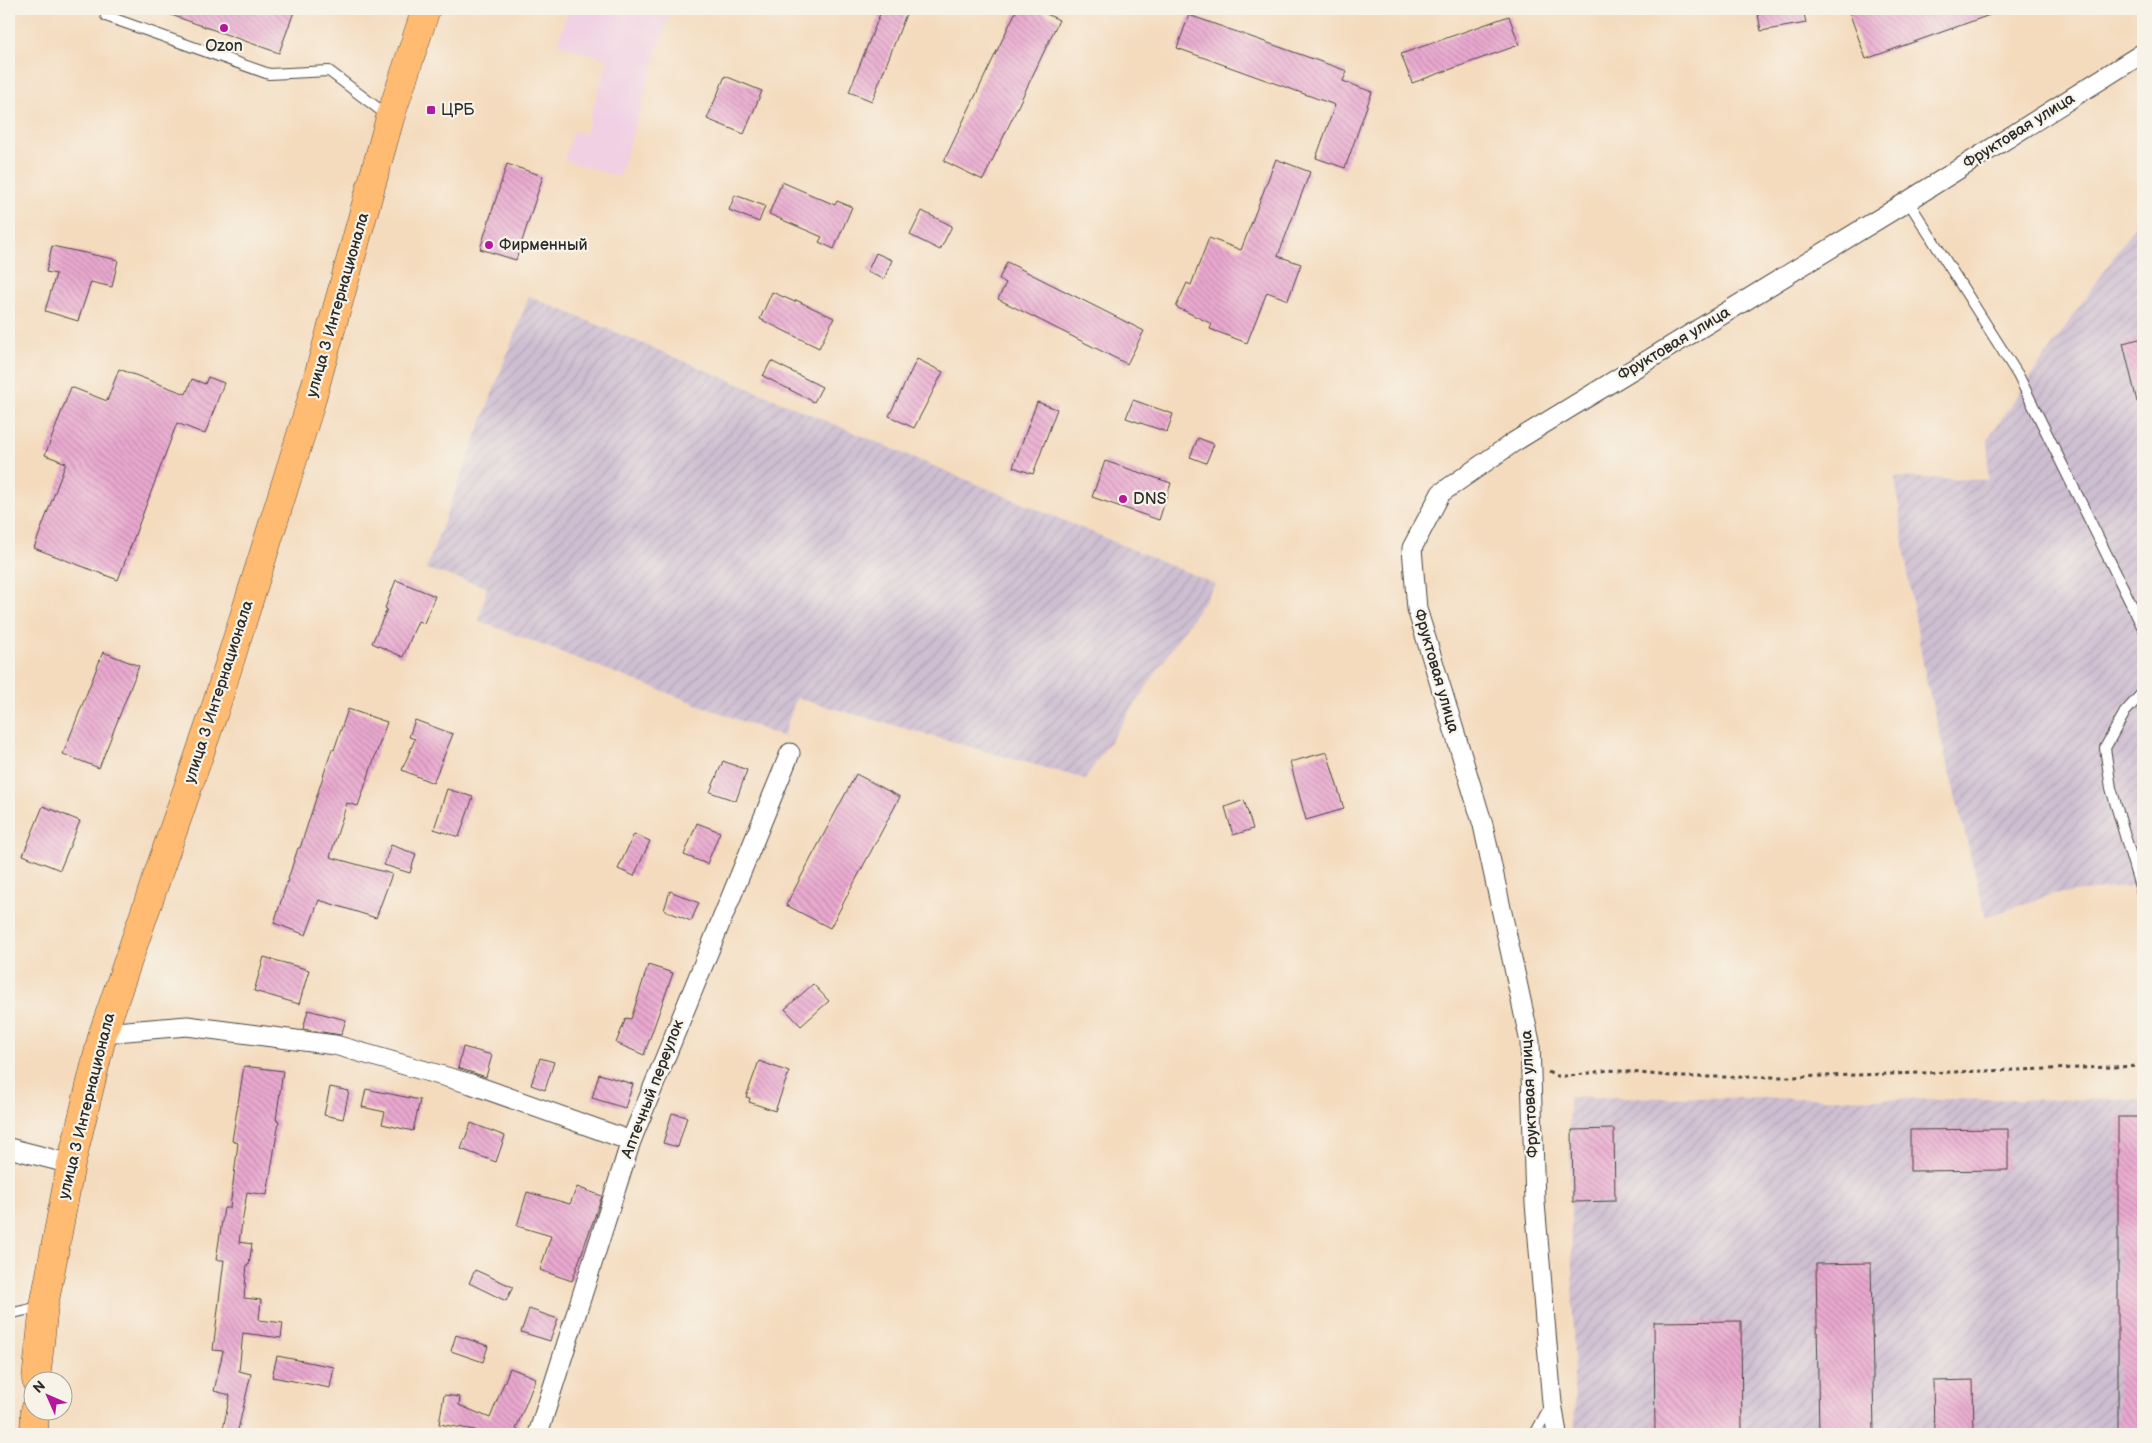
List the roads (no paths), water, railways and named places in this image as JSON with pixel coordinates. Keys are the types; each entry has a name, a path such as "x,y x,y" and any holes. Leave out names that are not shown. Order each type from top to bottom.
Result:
{"main road":[{"name":"улица 3 Интернационала","path":"37,1370 44,1306 71,1164 102,1033 214,712 308,412 390,118 426,9"},
{"path":"34,1434 35,1420"}],"street":[{"name":"Фруктовая улица","path":"1557,1434 1552,1403 1535,1203 1530,1042 1483,825 1417,609 1412,548 1441,493 1514,442 1908,201 2143,53"},
{"name":"Аптечный переулок","path":"538,1434 631,1140 790,753"},
{"path":"102,1033 186,1026 335,1045 471,1084 631,1140"},
{"path":"9,1148 71,1164"}],"lane":[{"path":"106,16 270,74 329,71 390,118"},
{"path":"1908,201 2018,375 2143,628"},
{"path":"2143,692 2125,712 2106,748 2111,788 2143,897"},
{"path":"9,1314 44,1306"},
{"path":"1535,1434 1552,1403"}],"place":[{"name":"Ozon","path":"224,28"},
{"name":"ЦРБ","path":"431,110"},
{"name":"Фирменный","path":"489,245"},
{"name":"DNS","path":"1123,499"}]}
